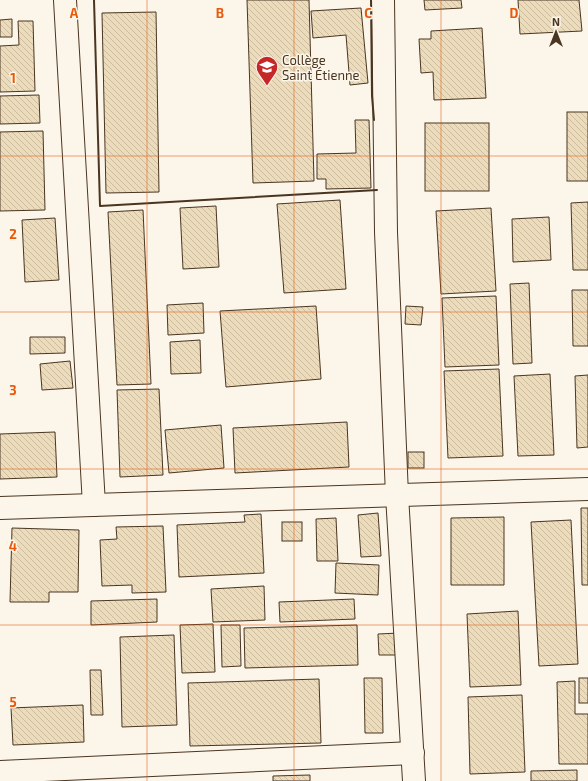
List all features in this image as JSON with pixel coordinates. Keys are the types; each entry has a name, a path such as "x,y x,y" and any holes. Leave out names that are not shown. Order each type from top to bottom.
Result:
{"street":[{"path":"65,0 94,505"},
{"path":"383,0 386,232 397,495 414,781"},
{"path":"0,508 588,489"},
{"path":"0,772 413,753"}],"building":[{"path":"247,0 309,0 314,181 253,183"},
{"path":"424,0 461,0 462,8 425,10"},
{"path":"518,0 579,0 582,31 520,34"},
{"path":"361,8 368,83 350,85 346,35 313,38 311,11"},
{"path":"156,12 159,192 106,193 102,13"},
{"path":"12,19 12,37 0,37 0,20"},
{"path":"18,21 33,21 35,91 0,92 0,46 19,45"},
{"path":"482,28 486,98 434,100 433,72 421,73 419,39 431,39 431,31"},
{"path":"39,95 40,123 0,124 0,96"},
{"path":"567,112 588,112 588,181 567,181"},
{"path":"355,120 369,120 371,188 326,189 326,179 317,179 317,154 356,153"},
{"path":"425,123 489,123 489,191 425,191"},
{"path":"43,131 45,210 0,211 0,132"},
{"path":"340,200 346,289 284,293 277,204"},
{"path":"588,202 588,270 573,270 571,203"},
{"path":"216,206 219,267 183,269 180,208"},
{"path":"491,208 496,291 441,294 436,211"},
{"path":"143,210 151,384 117,385 108,212"},
{"path":"549,217 551,260 513,262 512,219"},
{"path":"55,218 59,280 25,282 22,220"},
{"path":"529,283 532,363 513,364 510,284"},
{"path":"572,290 588,290 588,346 573,346"},
{"path":"496,296 499,365 445,367 442,298"},
{"path":"203,303 204,333 168,335 167,305"},
{"path":"316,306 321,379 226,387 220,311"},
{"path":"406,306 423,307 421,325 405,324"},
{"path":"30,337 65,337 65,353 30,354"},
{"path":"200,340 201,373 171,374 170,342"},
{"path":"70,361 73,388 42,390 40,364"},
{"path":"499,369 503,456 448,458 444,371"},
{"path":"550,374 554,455 518,456 514,376"},
{"path":"588,375 588,447 577,448 575,376"},
{"path":"159,389 163,475 120,477 117,390"},
{"path":"347,422 349,467 235,473 233,428"},
{"path":"221,425 224,468 169,473 165,430"},
{"path":"55,432 57,477 0,479 0,434"},
{"path":"408,452 424,452 424,468 408,468"},
{"path":"581,508 588,508 588,585 582,585"},
{"path":"378,513 381,556 361,557 358,515"},
{"path":"261,514 264,573 179,577 177,525 245,522 244,515"},
{"path":"504,517 504,585 451,585 451,518"},
{"path":"336,518 338,561 317,561 316,519"},
{"path":"571,520 578,664 539,666 531,522"},
{"path":"282,522 302,522 302,541 282,541"},
{"path":"163,526 166,592 132,593 132,585 102,586 100,540 117,539 116,527"},
{"path":"12,528 79,530 78,592 49,592 49,602 10,602"},
{"path":"336,563 379,565 378,595 335,593"},
{"path":"264,586 265,620 213,622 211,589"},
{"path":"157,599 157,622 91,625 91,601"},
{"path":"354,599 355,619 280,622 279,602"},
{"path":"518,611 521,685 470,687 467,614"},
{"path":"213,624 215,672 182,673 180,625"},
{"path":"221,625 240,625 241,666 222,667"},
{"path":"357,625 358,665 245,668 244,628"},
{"path":"399,633 400,655 379,655 378,634"},
{"path":"174,635 177,725 122,727 120,637"},
{"path":"90,670 101,670 103,715 91,715"},
{"path":"364,678 382,678 383,733 365,733"},
{"path":"579,678 588,678 588,703 579,703"},
{"path":"319,679 321,743 190,746 188,683"},
{"path":"575,681 575,714 588,714 588,764 559,764 557,682"},
{"path":"522,695 525,772 470,774 468,697"},
{"path":"83,705 84,742 13,745 11,708"},
{"path":"577,770 577,781 531,781 531,771"},
{"path":"310,775 310,781 273,781 273,776"}],"wall":[{"path":"94,0 100,206 377,190"},
{"path":"371,0 372,96 374,120"}],"place":[{"name":"Collège Saint Étienne","path":"267,86"}]}
